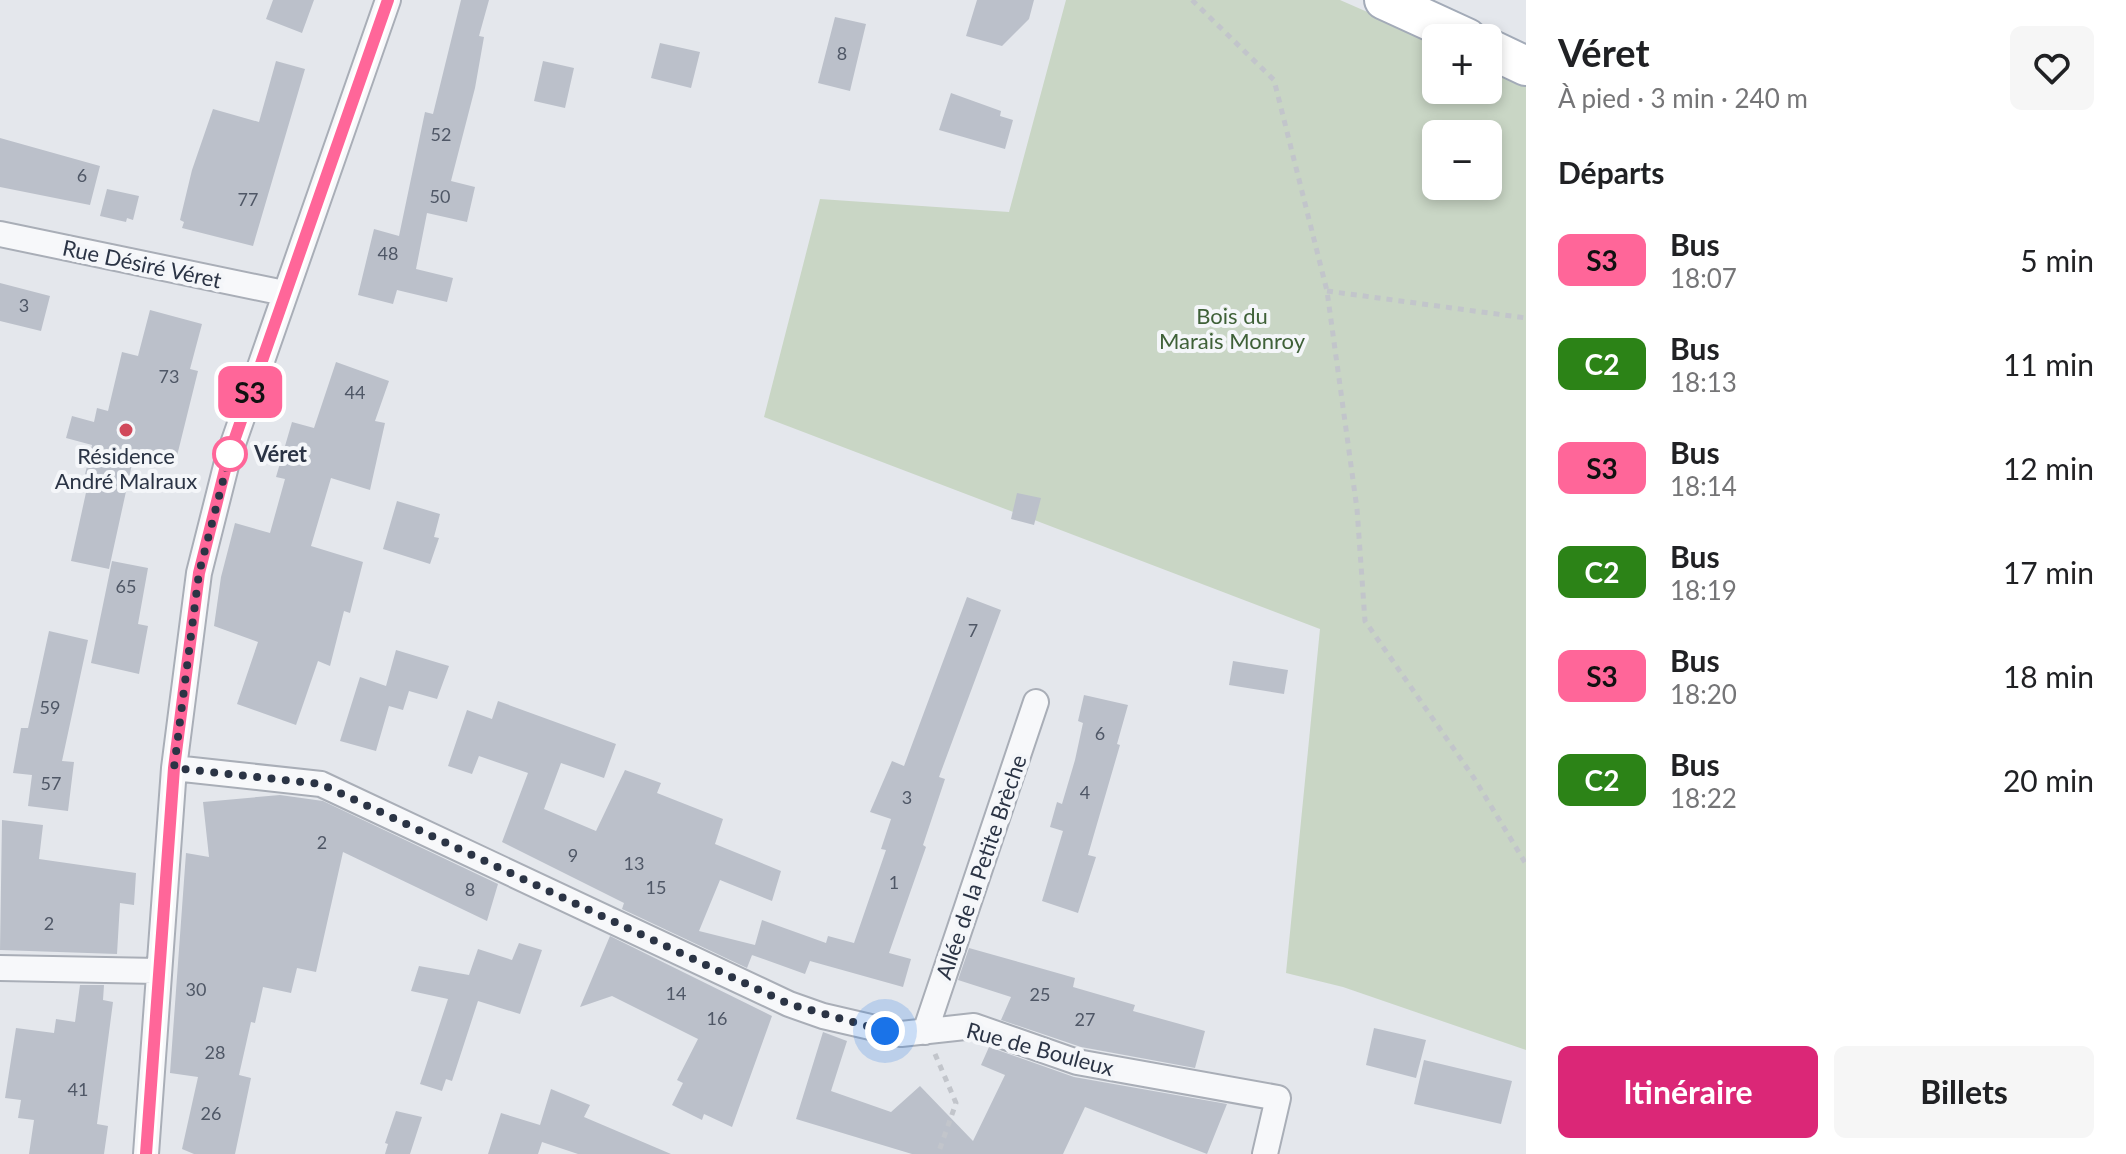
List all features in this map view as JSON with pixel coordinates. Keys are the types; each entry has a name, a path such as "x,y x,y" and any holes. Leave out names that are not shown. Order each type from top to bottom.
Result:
{"main road":[{"path":"1384,0 1436,24"},
{"path":"1502,55 1526,66"}],"street":[{"path":"146,1154 174,768 189,630 209,532 226,466 284,293 388,0"},
{"name":"Rue Désiré Véret","path":"0,234 284,293"},
{"name":"Allée de la Petite Brèche","path":"925,1032 1036,702"},
{"name":"Rue de Bouleux","path":"174,768 321,784 789,1004 885,1031 925,1032 974,1026 1077,1062 1278,1098 1265,1154"},
{"path":"0,968 158,971"}],"path":[{"path":"1192,0 1274,80 1327,291 1357,509 1365,621 1474,778 1526,864"},
{"path":"1327,291 1526,318"},
{"path":"925,1032 956,1103 938,1154"}],"green space":[{"name":"Bois du Marais Monroy","path":"1066,0 1340,0 1422,36 1422,104 1502,104 1502,71 1526,83 1526,1050 1343,987 1286,973 1320,629 764,417 820,199 1009,212"}],"building":[{"path":"273,0 314,0 302,33 266,19"},
{"path":"461,0 489,0 479,36 484,37 475,88 451,181 475,187 467,222 427,213 416,269 453,278 447,302 397,290 393,304 358,295 374,229 399,236 425,112 433,114"},
{"path":"977,0 1034,0 1029,19 1002,46 966,36"},
{"path":"835,17 866,24 850,91 818,83"},
{"path":"660,43 700,52 691,88 651,78"},
{"path":"276,61 305,69 253,246 182,228 184,222 180,220 192,170 213,109 259,122"},
{"path":"543,61 574,68 565,108 534,101"},
{"path":"951,93 1001,111 1000,116 1013,120 1005,149 939,130"},
{"path":"0,138 100,166 90,205 0,187"},
{"path":"107,189 139,196 133,220 127,218 126,222 100,216"},
{"path":"0,283 50,296 41,331 0,321"},
{"path":"150,310 202,324 190,369 198,371 175,464 134,455 109,569 71,561 87,488 82,487 92,445 66,438 72,416 94,422 97,408 108,411 122,352 138,356"},
{"path":"336,362 389,381 375,421 385,423 370,490 331,478 311,546 363,562 350,613 344,611 330,666 318,661 296,725 237,704 258,642 214,626 221,577 235,523 270,533 285,479 276,477 292,422 314,428"},
{"path":"1017,493 1041,498 1034,525 1011,519"},
{"path":"397,501 440,514 434,537 439,538 430,564 383,549"},
{"path":"112,561 148,568 138,624 148,626 139,674 91,663"},
{"path":"967,597 1001,610 939,777 945,779 923,845 926,847 889,953 911,959 903,987 810,961 805,974 752,955 747,968 622,909 624,903 502,842 528,773 479,756 472,774 448,766 467,710 492,719 498,701 616,744 604,778 561,763 544,809 596,831 625,770 661,783 657,793 723,819 715,844 781,871 772,901 720,880 699,931 755,945 762,920 826,943 828,936 854,943 886,850 881,849 891,819 870,812 892,761 904,766"},
{"path":"49,631 88,640 62,761 74,762 68,811 28,806 32,775 13,773 21,728 28,728"},
{"path":"396,650 449,666 437,699 409,691 403,710 389,706 376,751 340,741 360,677 386,686"},
{"path":"1233,661 1288,670 1284,694 1229,685"},
{"path":"1084,695 1128,705 1117,744 1120,745 1088,855 1096,857 1078,913 1042,901 1063,831 1050,827 1057,802 1062,804 1075,760 1083,723 1078,721"},
{"path":"280,795 323,801 498,884 487,921 343,852 316,972 297,968 291,993 263,987 239,1075 251,1078 235,1154 194,1154 182,1149 198,1077 170,1073 186,853 209,857 203,802"},
{"path":"2,820 43,825 39,859 136,873 134,905 120,903 117,954 0,950"},
{"path":"610,936 772,1016 732,1127 704,1114 702,1120 672,1105 683,1083 677,1080 698,1039 612,996 580,1007"},
{"path":"519,943 542,950 520,1014 478,1001 452,1081 446,1079 442,1091 420,1084 448,999 411,991 419,966 469,975 478,949 512,960"},
{"path":"969,948 1075,978 1073,987 1135,1005 1133,1011 1205,1031 1195,1068 1081,1047 1001,1020 1011,997 958,980"},
{"path":"80,985 104,985 103,1000 113,1002 97,1124 108,1126 104,1154 29,1154 34,1120 18,1118 21,1100 5,1098 16,1028 54,1033 56,1019 75,1022"},
{"path":"1374,1028 1426,1040 1416,1078 1366,1065"},
{"path":"823,1032 847,1041 831,1091 891,1112 920,1086 973,1141 1005,1075 981,1065 989,1047 1074,1077 1227,1104 1207,1154 1085,1107 1063,1154 912,1154 796,1119"},
{"path":"1424,1060 1512,1081 1501,1124 1414,1104"},
{"path":"551,1089 590,1105 584,1117 671,1154 578,1154 542,1142 538,1154 488,1154 501,1113 540,1125"},
{"path":"396,1111 422,1117 410,1154 385,1154 388,1144 385,1143"}],"bus line":[{"name":"S3","path":"146,1154 174,768 189,630 199,573 228,458 388,0"}],"place":[{"name":"Résidence André Malraux","path":"126,430"},
{"name":"Véret","path":"230,454"}],"route":[{"path":"230,454 199,573 189,630 174,768 290,778 321,784 789,1004 885,1031"}]}
